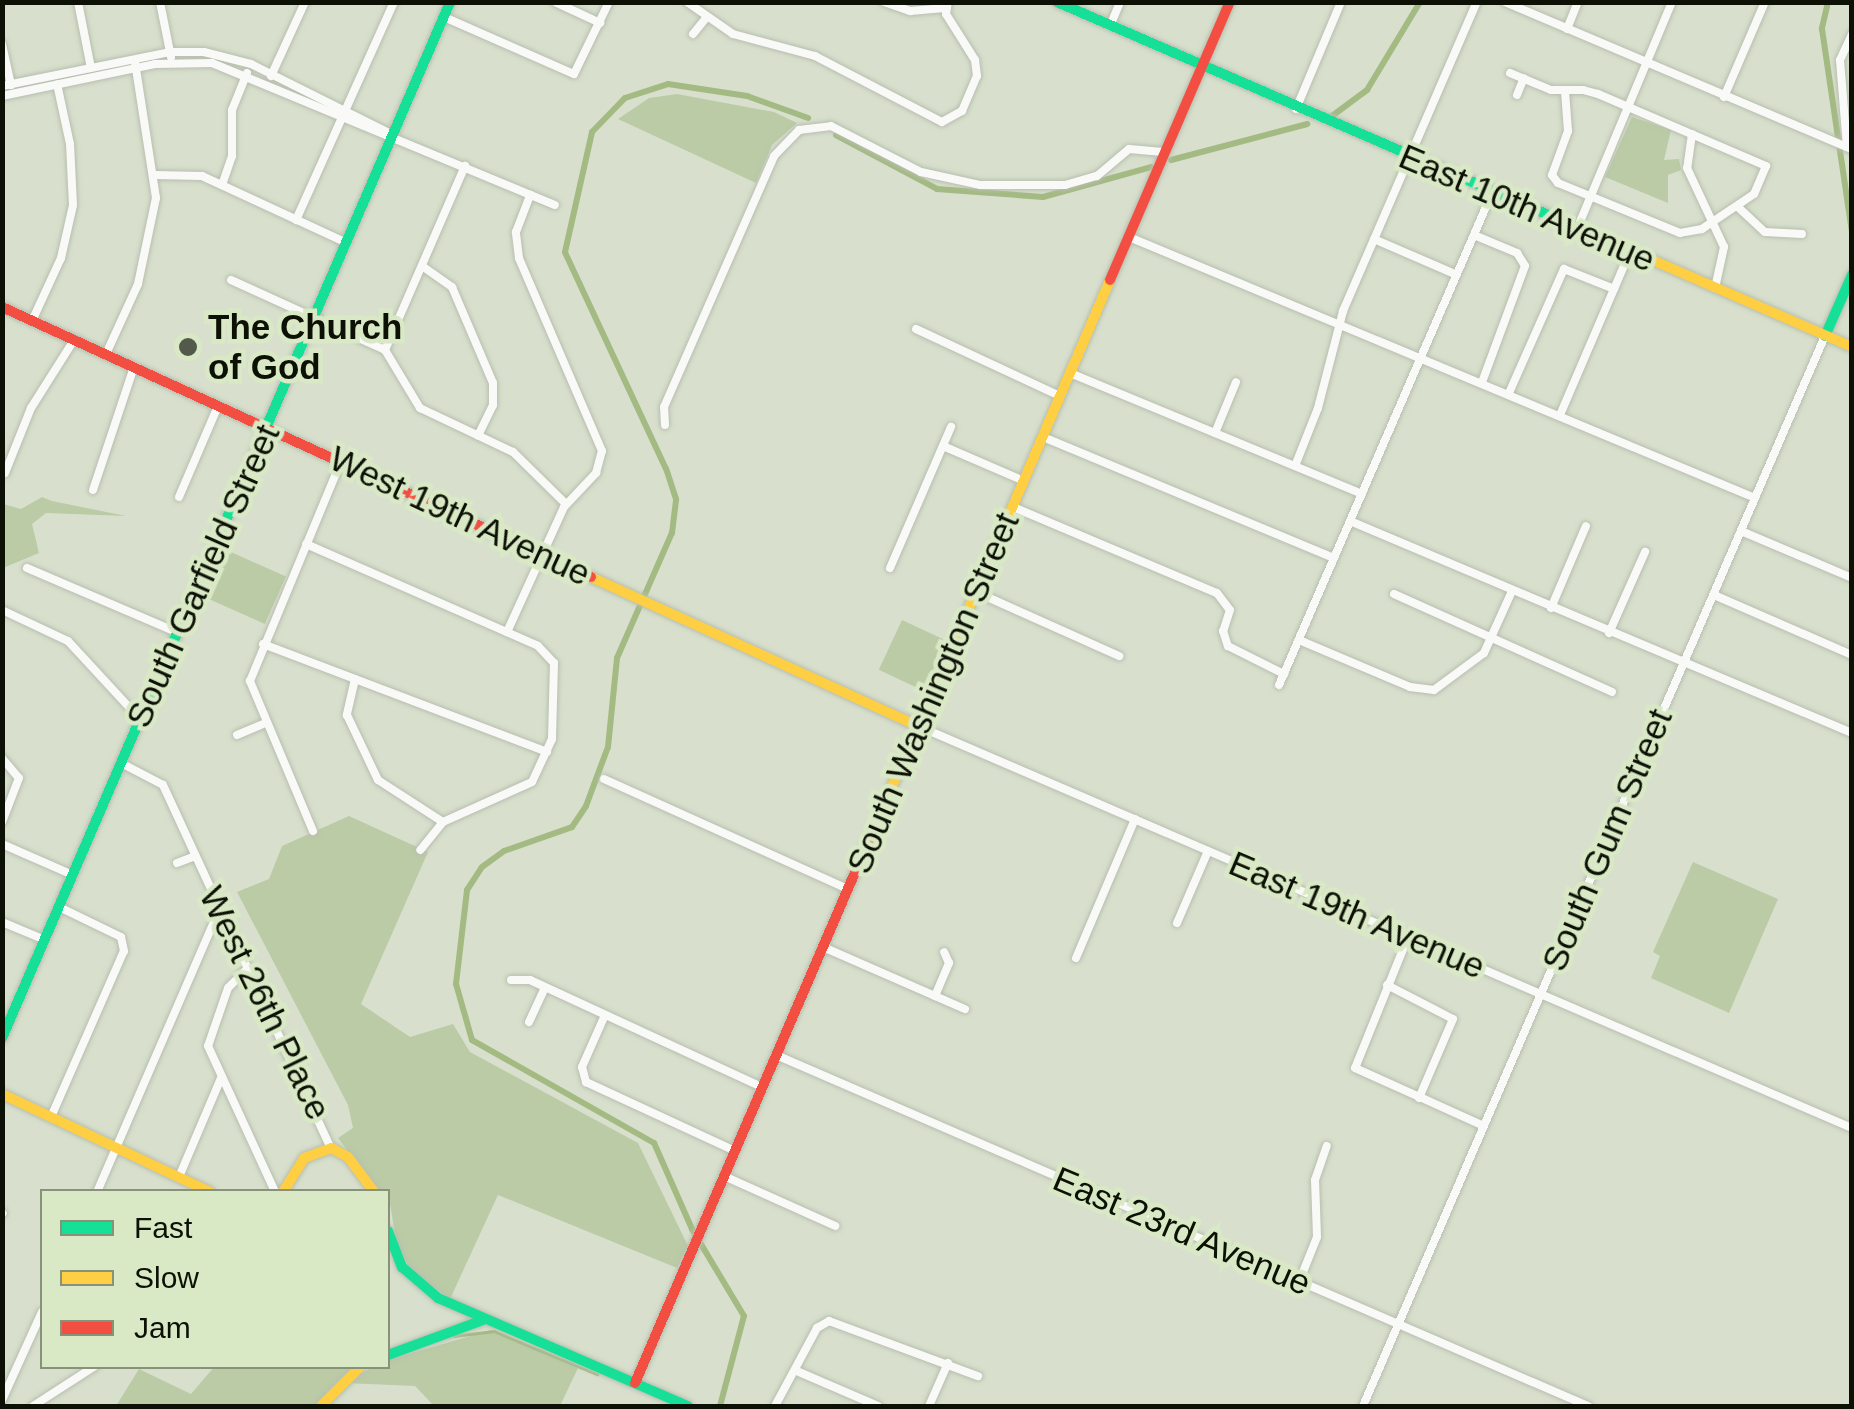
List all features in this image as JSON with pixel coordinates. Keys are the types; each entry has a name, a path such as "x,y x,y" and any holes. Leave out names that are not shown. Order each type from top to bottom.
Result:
{"main road":[{"name":"South Garfield Street","path":"2,1038 8,1011 59,907 450,2"},
{"name":"East 10th Avenue","path":"1057,2 1852,347"},
{"name":"South Washington Street","path":"635,1383 1230,2"},
{"name":"South Gum Street","path":"1825,336 1852,275"},
{"name":"West 19th Avenue","path":"2,307 918,726"},
{"path":"2,1094 204,1189"},
{"path":"286,1189 306,1156 331,1148"},
{"name":"West 26th Place","path":"331,1148 348,1157 372,1189"},
{"path":"390,1235 409,1275 438,1298 688,1406"},
{"path":"390,1354 484,1320"},
{"path":"321,1406 358,1369"}],"street":[{"path":"78,2 92,72"},
{"path":"160,2 171,57"},
{"path":"270,79 305,2"},
{"path":"296,220 394,2"},
{"path":"556,2 600,23"},
{"path":"444,18 574,74 609,2"},
{"path":"687,2 706,18 741,37 814,56 926,118 948,121 965,106 977,70 946,5 910,11 884,2"},
{"path":"1109,26 1120,2"},
{"path":"1296,108 1341,2"},
{"path":"1295,466 1318,408 1339,322 1477,2"},
{"path":"1505,2 1844,146 1840,60 1852,34"},
{"path":"1566,29 1578,2"},
{"path":"1576,229 1672,2"},
{"path":"1724,97 1764,2"},
{"path":"693,34 706,18"},
{"path":"2,44 7,90 171,57 216,54 556,206"},
{"path":"106,354 145,262 155,174 135,64"},
{"path":"222,185 232,156 230,120 249,69"},
{"path":"1510,72 1565,91 1588,90 1766,166 1740,208 1715,222 1672,232 1553,178 1568,131 1565,91"},
{"path":"1517,94 1524,78"},
{"path":"32,321 61,258 74,205 70,144 56,80"},
{"path":"665,425 664,407 774,156 785,140 808,126 839,129 921,172 980,185 1065,185 1101,174 1129,150 1166,152"},
{"path":"1692,134 1687,168 1715,222 1725,255 1715,288"},
{"path":"385,350 465,166"},
{"path":"155,174 195,174 347,243"},
{"path":"1280,685 1492,193"},
{"path":"506,632 566,504 596,473 602,443 519,258 516,232 530,195"},
{"path":"1740,208 1765,232 1802,234"},
{"path":"1474,235 1524,261 1482,382"},
{"path":"1129,237 1755,498"},
{"path":"1374,239 1457,274"},
{"path":"1560,415 1630,252"},
{"path":"422,266 452,287 494,383 493,405 478,436"},
{"path":"1509,393 1564,269 1614,289"},
{"path":"231,280 385,350 420,408 522,459 566,504"},
{"path":"916,329 1060,396"},
{"name":"South Gum Street","path":"1364,1406 1825,336"},
{"path":"5,472 31,408 74,340"},
{"path":"94,490 134,367"},
{"path":"1070,373 1362,494"},
{"path":"1215,433 1236,382"},
{"path":"179,497 218,406"},
{"path":"890,568 951,427"},
{"path":"1043,437 1334,558"},
{"path":"943,446 1024,481"},
{"path":"313,831 263,724 250,681 341,461"},
{"path":"1013,507 1218,593 1230,610 1224,642 1284,674"},
{"path":"1350,521 1852,733"},
{"path":"1551,608 1586,526"},
{"path":"1741,531 1852,578"},
{"path":"306,544 538,646 554,663 557,680 546,752 527,786 443,822 420,850"},
{"path":"1610,634 1645,552"},
{"path":"28,568 178,633"},
{"path":"1299,640 1422,690 1438,689 1465,671 1491,640 1512,591"},
{"path":"976,592 1119,656"},
{"path":"1394,594 1612,692"},
{"path":"1714,595 1852,655"},
{"path":"2,610 68,641 140,719"},
{"path":"263,644 546,752"},
{"path":"355,679 347,716 378,780 443,822"},
{"path":"237,735 263,724"},
{"name":"East 19th Avenue","path":"918,726 1852,1128"},
{"path":"2,758 19,774 2,822"},
{"name":"West 26th Place","path":"120,763 156,778 331,1148"},
{"path":"604,778 848,889"},
{"path":"1076,958 1135,820"},
{"path":"2,844 73,874"},
{"path":"1177,923 1208,851"},
{"name":"West 26th Place","path":"176,864 195,856"},
{"path":"52,1117 123,942 59,907"},
{"path":"98,1189 218,913"},
{"path":"2,922 44,940"},
{"path":"1408,937 1354,1068 1484,1126"},
{"path":"823,947 965,1009"},
{"path":"935,996 949,964 944,952"},
{"path":"246,970 228,988 208,1040 221,1078 275,1189"},
{"path":"510,980 545,987 762,1087"},
{"path":"1387,985 1451,1014 1418,1098"},
{"path":"529,1022 545,987"},
{"path":"605,1015 582,1076 636,1110 735,1151"},
{"name":"East 23rd Avenue","path":"776,1055 1588,1406"},
{"path":"179,1177 221,1078"},
{"path":"1299,1282 1316,1237 1315,1180 1328,1146"},
{"path":"724,1176 835,1226"},
{"path":"2,1400 40,1316"},
{"path":"807,1319 978,1376"},
{"path":"776,1406 799,1372 822,1323"},
{"path":"929,1406 948,1363"},
{"path":"33,1406 91,1369"},
{"path":"799,1372 875,1406"}],"green space":[{"path":"677,94 774,112 797,123 772,145 756,183 618,119 649,98"},
{"path":"1632,117 1671,130 1664,160 1679,159 1681,170 1668,175 1668,203 1605,177"},
{"path":"42,497 126,516 46,513 32,524 39,553 3,568 3,504 21,509"},
{"path":"222,548 286,576 265,624 201,596"},
{"path":"902,620 948,642 925,691 879,670"},
{"path":"349,816 428,852 361,1004 410,1037 453,1024 470,1052 638,1143 688,1246 677,1268 498,1195 450,1299 411,1270 397,1246 390,1189 377,1189 338,1138 353,1128 348,1105 237,892 269,879 282,846"},
{"path":"1693,862 1778,899 1729,1013 1651,978 1660,956 1653,952"},
{"path":"491,1330 578,1368 560,1406 434,1406 415,1386 344,1383 369,1369 390,1369 390,1359"},
{"path":"139,1369 191,1394 212,1369 352,1369 318,1406 116,1406"}],"waterway":[{"path":"1332,116 1367,90 1420,2"},
{"path":"1828,2 1822,29 1852,231"},
{"path":"720,1406 744,1316 692,1229 654,1143 472,1040 456,984 467,890 482,867 504,851 572,827 586,806 608,747 617,658 672,533 676,499 666,469 565,252 592,132 625,98 668,84 747,96 808,118"},
{"path":"1171,160 1307,124"},
{"path":"836,135 937,189 1043,197 1151,167"},
{"path":"454,1336 494,1331 597,1374"}],"traffic: fast":[{"path":"2,1038 450,2"},
{"path":"1057,2 1650,259"},
{"path":"1825,336 1852,275"},
{"path":"390,1236 402,1267 438,1298 688,1406"},
{"path":"390,1354 483,1320"}],"traffic: slow":[{"path":"1650,259 1852,347"},
{"path":"875,826 1110,280"},
{"path":"591,577 918,726"},
{"path":"2,1094 204,1189"},
{"path":"285,1189 304,1158 331,1148 348,1157 372,1189"},
{"path":"321,1406 358,1369"}],"traffic: jam":[{"path":"1110,280 1230,2"},
{"path":"2,307 591,577"},
{"path":"635,1383 875,826"}],"place":[{"name":"The Church of God","path":"188,347"}]}
